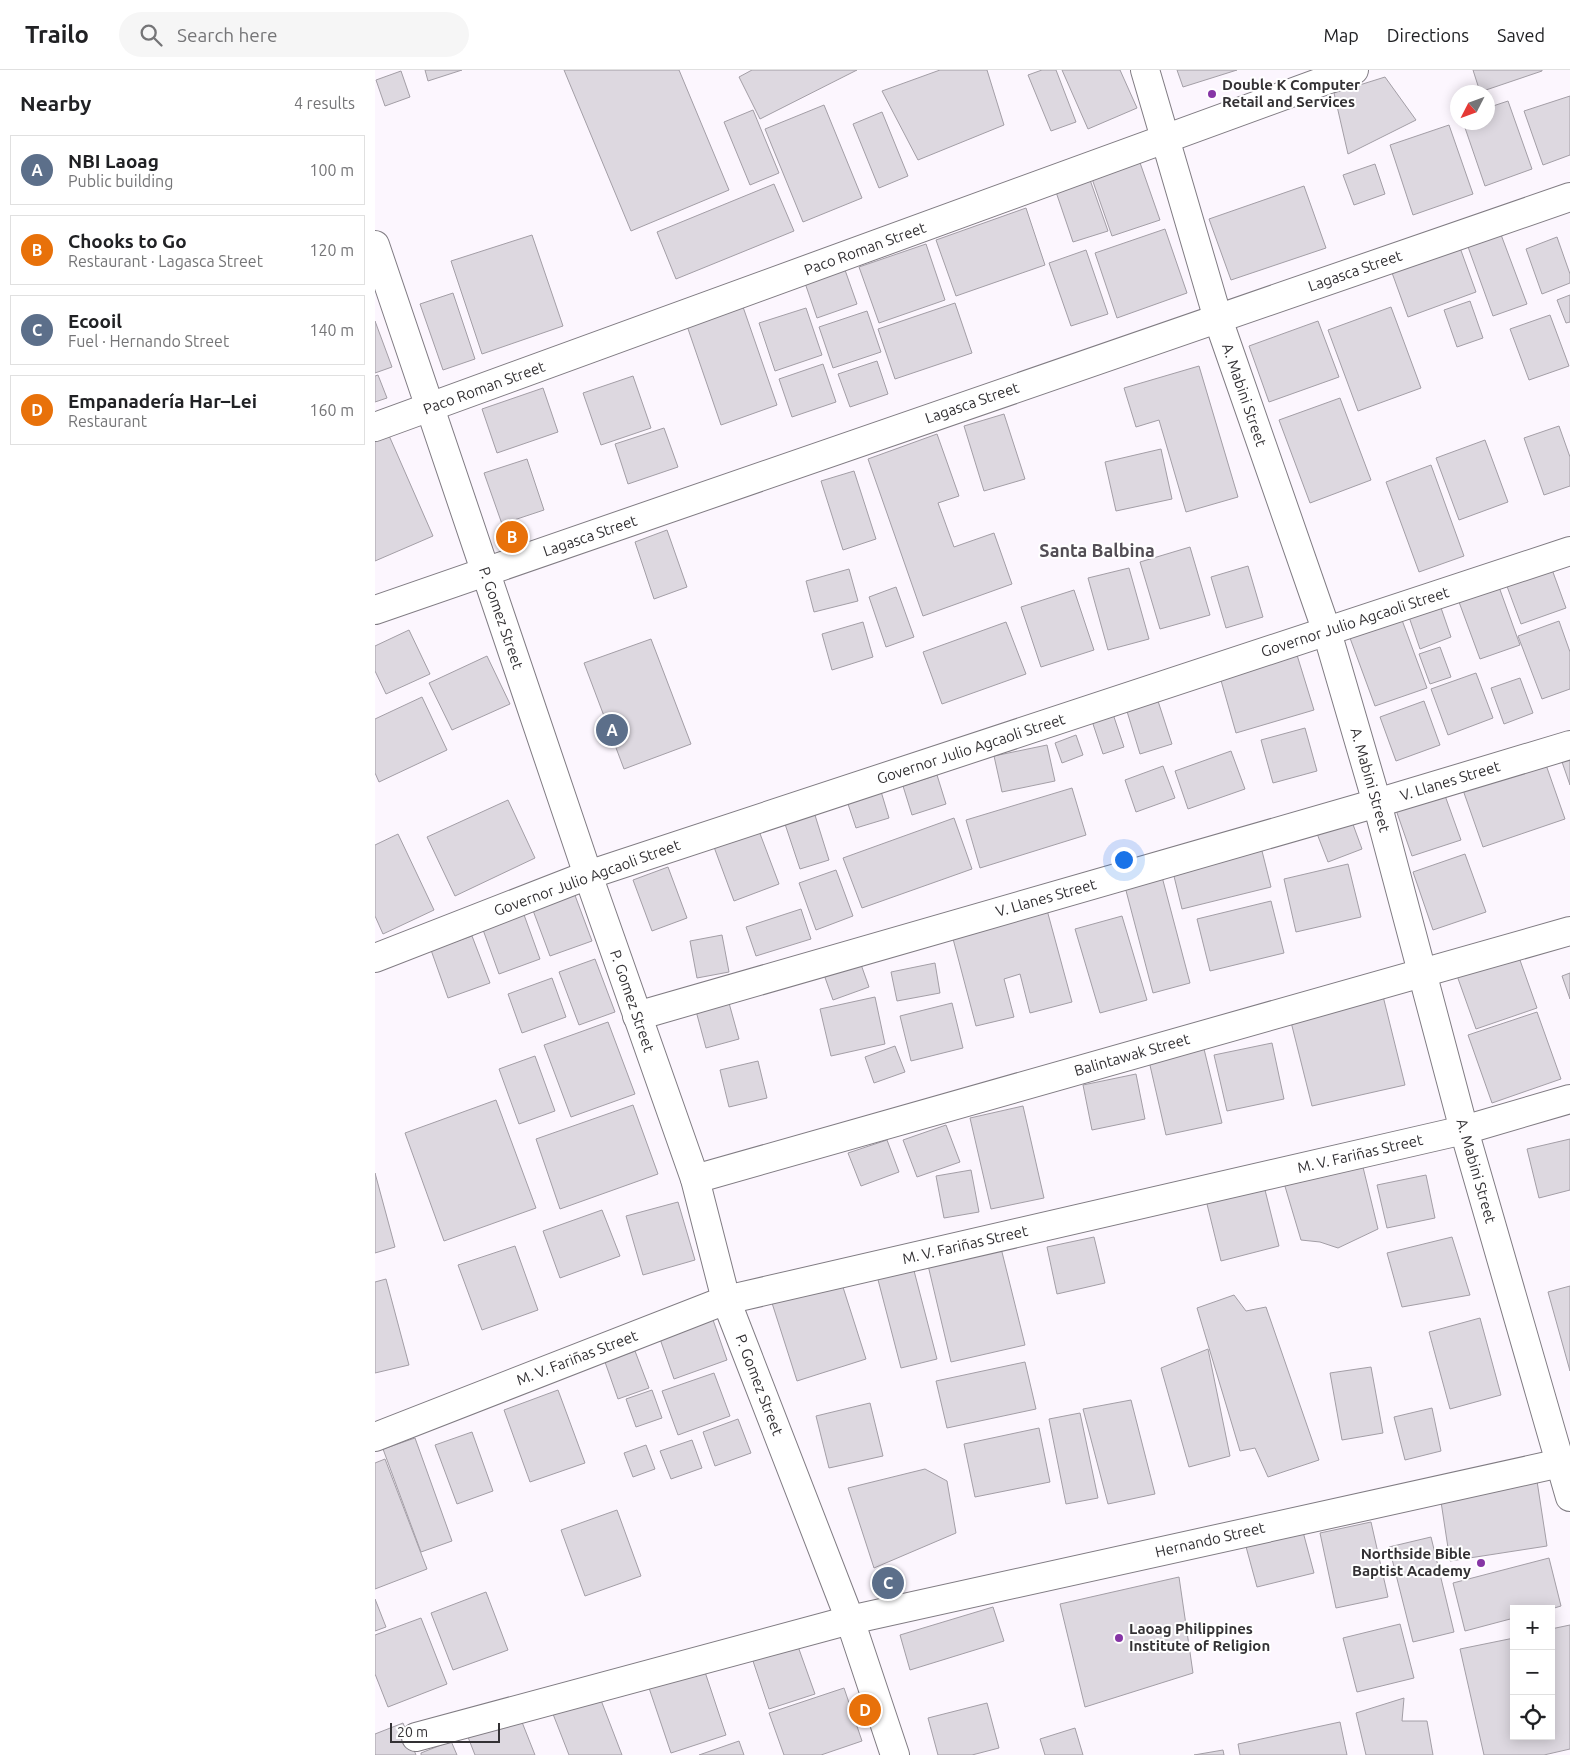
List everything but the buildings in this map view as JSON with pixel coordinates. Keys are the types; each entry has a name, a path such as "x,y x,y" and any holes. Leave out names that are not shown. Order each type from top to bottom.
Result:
{"street":[{"name":"A. Mabini Street","path":"1145,70 1218,318 1327,632 1377,803 1464,1130 1565,1462 1570,1498"},
{"name":"Paco Roman Street","path":"375,428 1354,70"},
{"name":"Lagasca Street","path":"375,610 1570,197"},
{"name":"P. Gomez Street","path":"375,245 588,875 695,1179 726,1300 850,1620 895,1755"},
{"name":"Governor Julio Agcaoli Street","path":"375,958 588,875 1570,551"},
{"name":"V. Llanes Street","path":"637,1016 1377,803 1570,745"},
{"name":"Balintawak Street","path":"695,1179 1570,931"},
{"name":"M. V. Fariñas Street","path":"375,1436 726,1300 1464,1130 1570,1100"},
{"name":"Hernando Street","path":"416,1737 850,1620 1565,1462"}],"place":[{"name":"Double K Computer Retail and Services","path":"1212,94"},
{"name":"Chooks to Go","path":"512,537"},
{"name":"NBI Laoag","path":"612,730"},
{"name":"Northside Bible Baptist Academy","path":"1481,1563"},
{"name":"Ecooil","path":"888,1583"},
{"name":"Laoag Philippines Institute of Religion","path":"1119,1638"},
{"name":"Empanadería Har–Lei","path":"865,1710"}],"district":[{"name":"Santa Balbina","path":"1097,551"}]}
